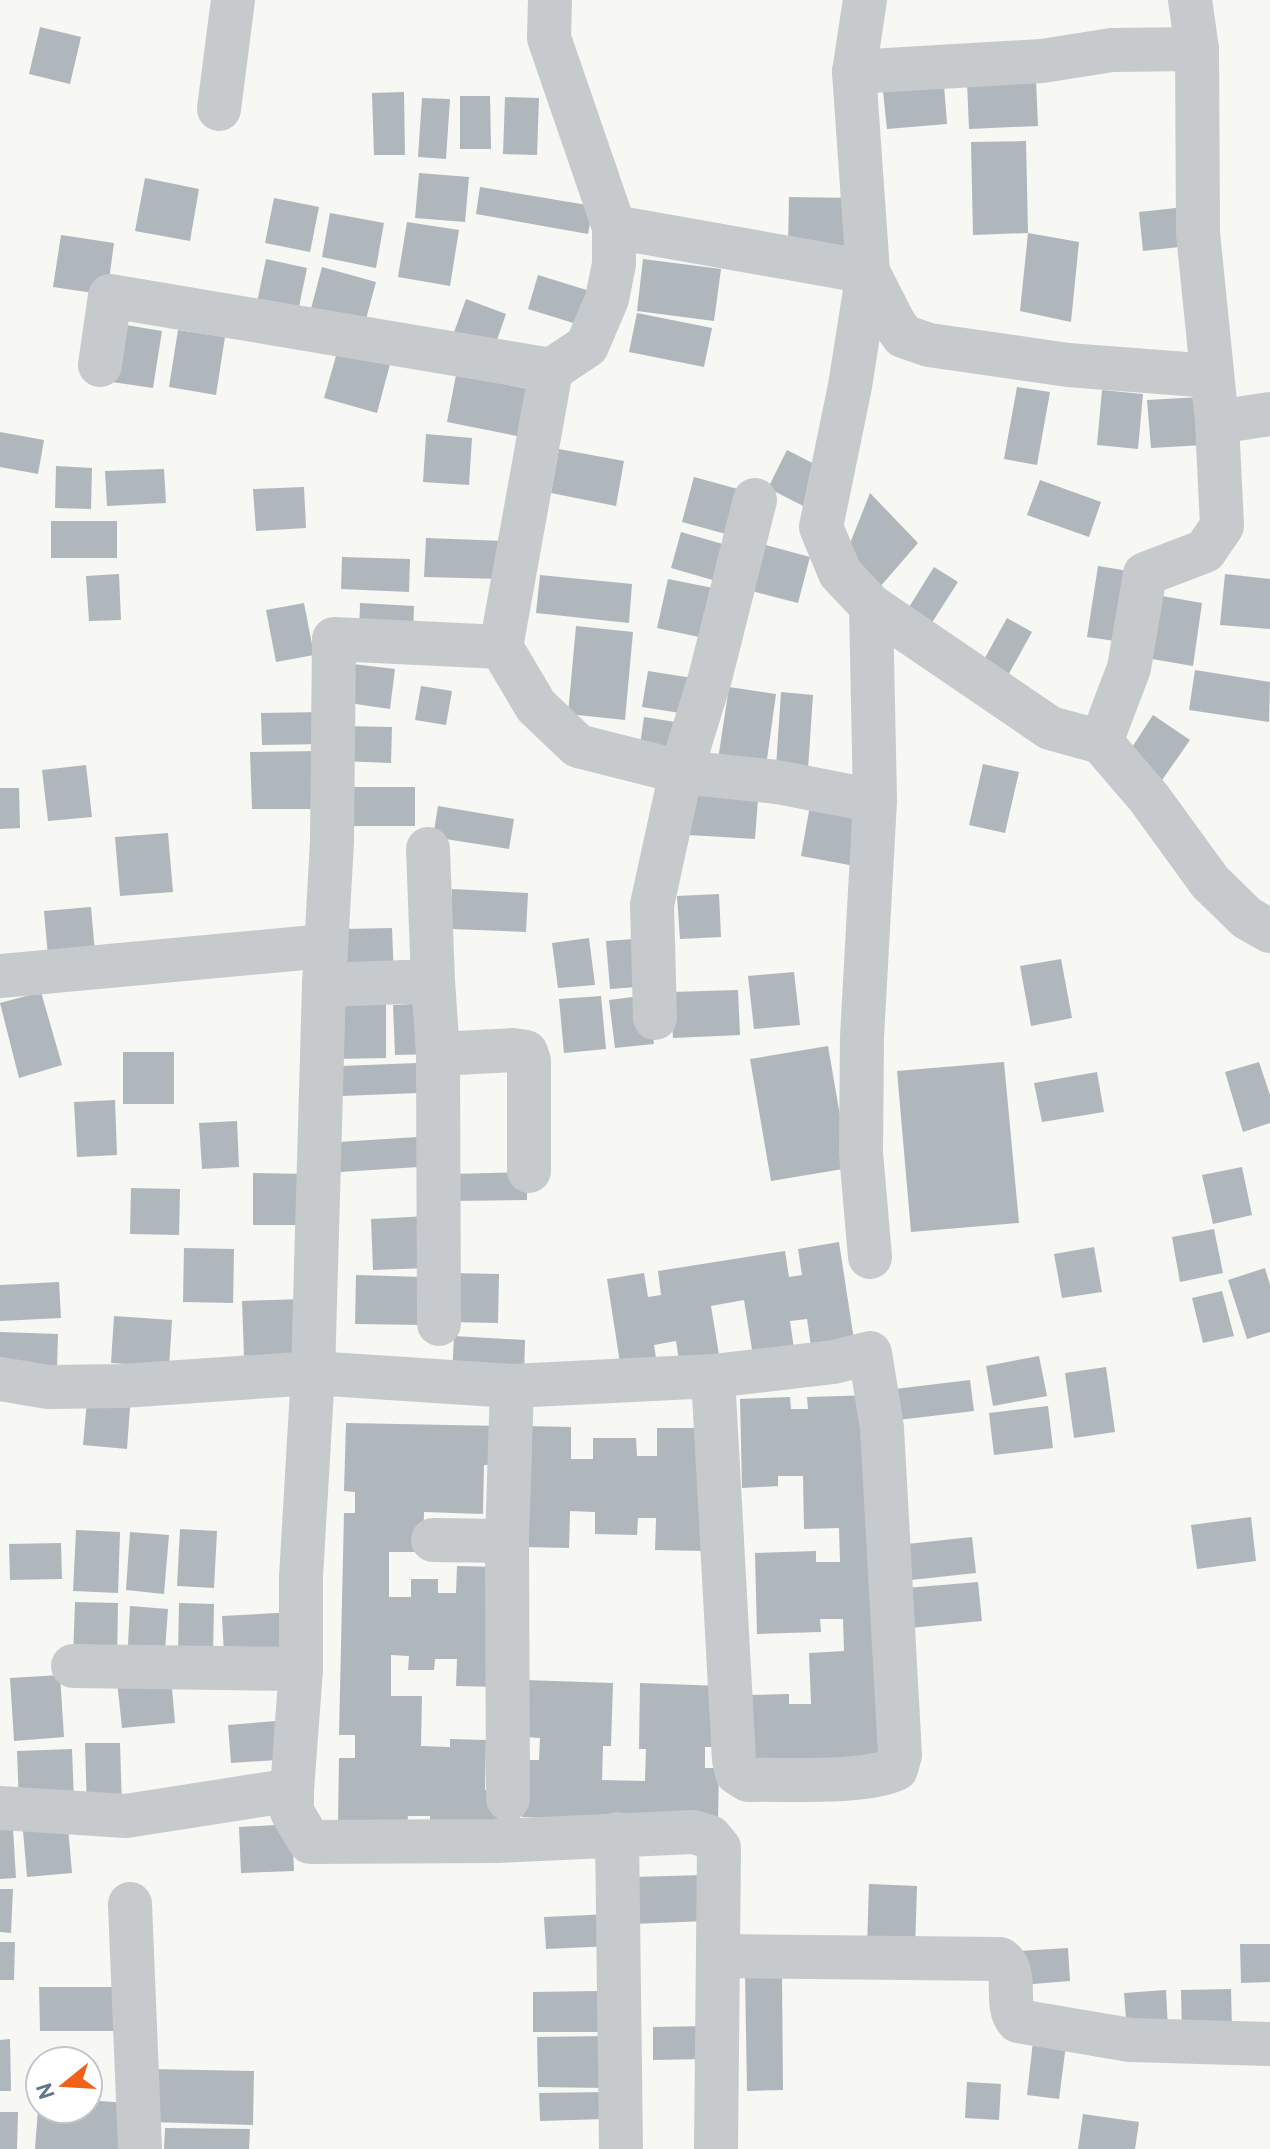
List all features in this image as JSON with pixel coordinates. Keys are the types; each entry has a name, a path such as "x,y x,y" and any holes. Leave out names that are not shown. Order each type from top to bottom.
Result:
{"street":[{"path":"219,109 233,0"},
{"path":"100,365 110,296 551,370 587,346 607,299 612,276 614,227 549,38 550,0"},
{"path":"865,0 854,72 868,272 850,386 821,527 840,573 871,606 1050,728 1101,742 1149,798 1210,882 1247,918 1270,931"},
{"path":"1101,742 1129,668 1145,574 1205,551 1222,526 1217,422 1198,233 1197,49 1190,0"},
{"path":"854,72 1042,61 1112,50 1197,49"},
{"path":"614,227 868,272"},
{"path":"868,272 903,336 929,345 1068,365 1212,376"},
{"path":"551,370 501,647 536,706 578,746 681,772 777,782 875,801"},
{"path":"1217,422 1270,414"},
{"path":"655,1018 652,905 681,772 710,678 755,500"},
{"path":"870,1257 861,1153 862,1066 875,801 871,606"},
{"path":"501,647 334,639 332,841 324,965 313,1373 292,1812 310,1842 496,1841 693,1832 710,1837 719,1848 716,2149"},
{"path":"428,849 438,1054 439,1324"},
{"path":"0,976 324,965 433,981"},
{"path":"438,1054 526,1052 529,1061 529,1171"},
{"path":"0,1379 48,1387 122,1386 313,1373 512,1386 713,1376 834,1362 870,1353 883,1443 900,1755 896,1769 880,1776 748,1780 737,1773 713,1376"},
{"path":"508,1799 507,1541 512,1386"},
{"path":"433,1540 507,1541"},
{"path":"73,1666 301,1669"},
{"path":"0,1808 126,1816 292,1790"},
{"path":"617,1834 621,2149"},
{"path":"130,1904 140,2149"},
{"path":"719,1956 1000,1959 1006,1963 1010,1974 1011,2006 1013,2016 1018,2021 1130,2040 1270,2044"}],"building":[{"path":"40,27 81,37 70,84 29,74"},
{"path":"1036,79 1038,126 969,129 967,82"},
{"path":"944,85 947,124 887,129 883,91"},
{"path":"404,92 405,155 374,155 372,93"},
{"path":"460,96 490,96 491,149 460,149"},
{"path":"505,97 539,98 537,155 503,154"},
{"path":"422,98 450,99 446,159 418,157"},
{"path":"1026,141 1028,233 973,235 971,142"},
{"path":"419,173 469,177 465,222 415,218"},
{"path":"145,178 199,189 190,241 135,231"},
{"path":"480,187 593,206 588,234 476,214"},
{"path":"789,197 858,198 857,249 788,247"},
{"path":"274,198 319,207 310,252 265,243"},
{"path":"1185,207 1189,246 1143,251 1139,212"},
{"path":"330,213 384,223 376,268 322,257"},
{"path":"407,222 459,230 450,286 398,277"},
{"path":"1028,233 1079,242 1071,322 1020,311"},
{"path":"61,235 114,243 107,295 53,287"},
{"path":"266,259 307,268 295,326 254,317"},
{"path":"643,259 721,269 714,321 637,311"},
{"path":"322,267 376,282 362,334 308,320"},
{"path":"538,275 593,292 583,326 528,309"},
{"path":"466,299 506,314 490,360 449,346"},
{"path":"637,313 712,328 704,367 629,352"},
{"path":"120,324 162,331 153,388 112,382"},
{"path":"178,330 225,337 216,395 169,387"},
{"path":"338,349 390,364 377,413 324,398"},
{"path":"456,375 540,391 532,439 447,422"},
{"path":"1017,387 1050,392 1037,465 1004,459"},
{"path":"1102,390 1143,394 1138,449 1097,445"},
{"path":"1201,397 1204,445 1151,448 1147,400"},
{"path":"0,432 44,440 38,474 0,467"},
{"path":"426,434 472,438 469,485 423,482"},
{"path":"559,449 624,461 616,506 551,493"},
{"path":"787,450 832,473 813,511 768,488"},
{"path":"56,466 92,468 91,509 55,508"},
{"path":"164,469 166,503 107,506 105,471"},
{"path":"694,477 745,491 733,536 682,522"},
{"path":"1040,480 1101,502 1089,537 1027,515"},
{"path":"304,487 306,528 256,531 253,489"},
{"path":"870,493 918,543 879,588 847,551"},
{"path":"51,521 117,521 117,558 51,558"},
{"path":"681,532 733,547 723,583 671,568"},
{"path":"426,538 505,541 504,579 424,577"},
{"path":"755,542 810,557 798,603 744,589"},
{"path":"342,557 410,559 409,592 341,589"},
{"path":"1098,566 1141,573 1129,643 1087,637"},
{"path":"934,567 958,582 924,635 901,620"},
{"path":"119,574 121,620 89,621 86,576"},
{"path":"1225,574 1270,579 1270,629 1220,625"},
{"path":"540,575 632,584 629,623 536,613"},
{"path":"668,579 723,590 713,640 657,628"},
{"path":"1162,596 1202,603 1193,666 1152,659"},
{"path":"304,603 314,655 276,662 266,610"},
{"path":"360,603 414,606 413,638 359,635"},
{"path":"1007,618 1032,632 1001,688 976,674"},
{"path":"576,626 633,632 625,720 568,714"},
{"path":"353,664 395,669 390,709 349,703"},
{"path":"1195,670 1270,682 1269,722 1189,710"},
{"path":"648,671 699,679 693,715 642,707"},
{"path":"421,686 452,691 446,725 415,720"},
{"path":"729,687 776,694 765,774 717,766"},
{"path":"781,692 813,695 808,769 776,767"},
{"path":"324,712 325,744 262,745 261,713"},
{"path":"1153,715 1190,740 1160,783 1125,758"},
{"path":"644,717 688,724 683,759 639,752"},
{"path":"341,726 392,727 391,763 340,761"},
{"path":"319,751 320,809 252,809 250,752"},
{"path":"983,764 1019,772 1005,833 969,825"},
{"path":"86,765 92,817 48,821 42,770"},
{"path":"692,781 759,785 755,839 689,835"},
{"path":"340,787 415,787 415,826 340,826"},
{"path":"0,788 19,788 20,828 0,829"},
{"path":"811,800 871,812 860,867 801,856"},
{"path":"438,806 514,819 509,849 433,837"},
{"path":"168,833 173,892 120,896 115,837"},
{"path":"452,889 528,893 526,932 451,929"},
{"path":"719,894 721,937 680,939 677,896"},
{"path":"91,907 96,964 49,968 44,911"},
{"path":"392,928 394,979 345,980 343,929"},
{"path":"589,938 595,985 558,988 552,943"},
{"path":"647,938 651,986 610,989 606,941"},
{"path":"1061,959 1072,1018 1031,1026 1020,966"},
{"path":"794,972 800,1025 754,1029 748,976"},
{"path":"738,990 740,1035 673,1038 671,992"},
{"path":"41,992 62,1065 19,1078 0,1003"},
{"path":"648,995 654,1044 615,1048 609,1000"},
{"path":"601,996 606,1049 564,1053 559,999"},
{"path":"335,1002 386,1002 386,1058 336,1059"},
{"path":"433,1003 435,1054 395,1055 393,1005"},
{"path":"828,1046 849,1168 771,1181 750,1059"},
{"path":"123,1052 174,1052 174,1104 123,1104"},
{"path":"1004,1062 1019,1223 911,1232 897,1071"},
{"path":"1259,1062 1270,1095 1270,1123 1243,1132 1225,1072"},
{"path":"417,1063 418,1093 342,1096 341,1066"},
{"path":"1097,1072 1104,1112 1042,1122 1034,1083"},
{"path":"115,1100 117,1155 77,1157 74,1102"},
{"path":"237,1121 239,1167 202,1169 199,1123"},
{"path":"433,1136 435,1166 340,1172 338,1142"},
{"path":"1242,1167 1252,1215 1213,1224 1202,1175"},
{"path":"527,1172 527,1200 452,1201 451,1174"},
{"path":"253,1173 309,1174 309,1225 253,1225"},
{"path":"131,1188 180,1189 179,1235 130,1234"},
{"path":"428,1216 430,1268 373,1270 371,1219"},
{"path":"1214,1229 1223,1273 1180,1282 1172,1237"},
{"path":"839,1242 854,1340 811,1346 807,1319 790,1321 794,1349 753,1356 744,1300 711,1306 720,1361 680,1367 676,1341 654,1345 658,1371 622,1376 607,1279 644,1273 648,1297 661,1295 658,1271 785,1251 789,1277 802,1275 798,1249"},
{"path":"1094,1247 1102,1292 1062,1298 1054,1254"},
{"path":"184,1248 234,1249 233,1303 183,1302"},
{"path":"1265,1268 1270,1285 1270,1332 1247,1339 1228,1280"},
{"path":"452,1273 499,1274 498,1323 450,1322"},
{"path":"356,1275 424,1277 423,1325 355,1324"},
{"path":"59,1282 61,1318 0,1321 0,1285"},
{"path":"1222,1291 1234,1336 1203,1343 1192,1298"},
{"path":"305,1299 307,1355 244,1357 242,1301"},
{"path":"114,1316 172,1320 169,1367 111,1363"},
{"path":"0,1332 58,1334 57,1368 0,1367"},
{"path":"454,1336 525,1340 524,1377 452,1374"},
{"path":"1039,1356 1047,1396 993,1406 986,1366"},
{"path":"1106,1367 1115,1432 1074,1438 1065,1373"},
{"path":"970,1380 974,1411 898,1420 895,1389"},
{"path":"88,1389 131,1393 127,1449 83,1445"},
{"path":"875,1395 887,1766 751,1770 749,1695 789,1694 789,1704 811,1704 809,1653 844,1651 843,1619 820,1619 821,1632 757,1634 755,1553 816,1551 816,1562 840,1562 839,1528 804,1529 803,1476 778,1476 778,1486 742,1488 740,1399 790,1397 791,1409 808,1409 807,1397"},
{"path":"1048,1406 1053,1448 994,1455 989,1413"},
{"path":"346,1423 502,1426 501,1465 484,1465 483,1514 424,1512 423,1552 389,1552 389,1597 411,1597 411,1579 438,1579 438,1593 456,1593 457,1566 499,1567 497,1687 456,1686 457,1659 435,1659 434,1670 408,1670 409,1656 391,1655 391,1696 422,1696 421,1746 450,1747 450,1739 486,1740 485,1790 499,1790 498,1828 430,1826 430,1816 408,1816 407,1826 338,1824 339,1758 355,1758 355,1735 339,1735 344,1513 355,1513 355,1492 344,1491"},
{"path":"526,1426 571,1427 571,1459 593,1459 593,1438 636,1438 637,1456 657,1456 657,1428 706,1428 704,1551 655,1550 656,1518 638,1518 637,1535 595,1534 595,1512 570,1511 569,1548 525,1547"},
{"path":"1251,1517 1256,1561 1197,1569 1191,1525"},
{"path":"180,1529 217,1531 214,1588 177,1586"},
{"path":"76,1530 120,1532 118,1593 73,1591"},
{"path":"130,1532 169,1535 164,1594 126,1590"},
{"path":"972,1537 976,1573 911,1580 907,1544"},
{"path":"61,1543 62,1579 10,1580 9,1544"},
{"path":"978,1582 982,1621 910,1628 906,1588"},
{"path":"75,1602 118,1603 117,1660 73,1659"},
{"path":"179,1603 214,1604 213,1654 178,1654"},
{"path":"130,1606 168,1609 164,1665 127,1663"},
{"path":"295,1612 297,1651 224,1655 222,1616"},
{"path":"60,1675 64,1737 14,1741 10,1678"},
{"path":"171,1676 175,1723 122,1728 117,1681"},
{"path":"525,1680 613,1683 611,1746 603,1746 602,1780 645,1781 646,1749 639,1749 640,1683 721,1686 720,1747 705,1747 705,1768 719,1768 718,1824 522,1817 523,1760 539,1760 540,1738 524,1737"},
{"path":"289,1720 292,1759 231,1763 228,1725"},
{"path":"85,1743 120,1743 122,1808 87,1809"},
{"path":"72,1749 74,1802 19,1804 17,1751"},
{"path":"292,1824 294,1871 241,1873 239,1827"},
{"path":"68,1827 72,1873 27,1877 23,1831"},
{"path":"13,1829 16,1878 0,1879 0,1830"},
{"path":"704,1875 706,1921 633,1924 632,1877"},
{"path":"869,1884 917,1886 915,1949 867,1947"},
{"path":"0,1889 13,1889 11,1933 0,1932"},
{"path":"611,1914 612,1946 546,1949 544,1917"},
{"path":"0,1942 15,1942 14,1980 0,1980"},
{"path":"1240,1944 1270,1944 1270,1982 1241,1983"},
{"path":"1068,1948 1070,1981 1021,1985 1019,1951"},
{"path":"745,1973 782,1973 783,2090 747,2091"},
{"path":"39,1987 121,1987 121,2031 40,2031"},
{"path":"1231,1989 1232,2032 1182,2034 1181,1990"},
{"path":"1166,1990 1168,2029 1127,2031 1124,1993"},
{"path":"599,1991 600,2032 533,2032 533,1992"},
{"path":"705,2026 705,2059 653,2060 653,2027"},
{"path":"606,2036 606,2088 538,2087 537,2037"},
{"path":"10,2039 11,2091 0,2091 0,2040"},
{"path":"1033,2041 1066,2045 1059,2099 1027,2095"},
{"path":"151,2069 254,2071 253,2125 150,2122"},
{"path":"967,2082 1001,2084 999,2120 965,2118"},
{"path":"604,2092 605,2119 540,2121 539,2093"},
{"path":"104,2101 126,2103 122,2149 35,2149 37,2125 104,2125"},
{"path":"0,2112 18,2112 17,2149 0,2149"},
{"path":"1083,2114 1139,2122 1135,2149 1078,2149"},
{"path":"165,2128 250,2129 249,2149 164,2149"}]}
